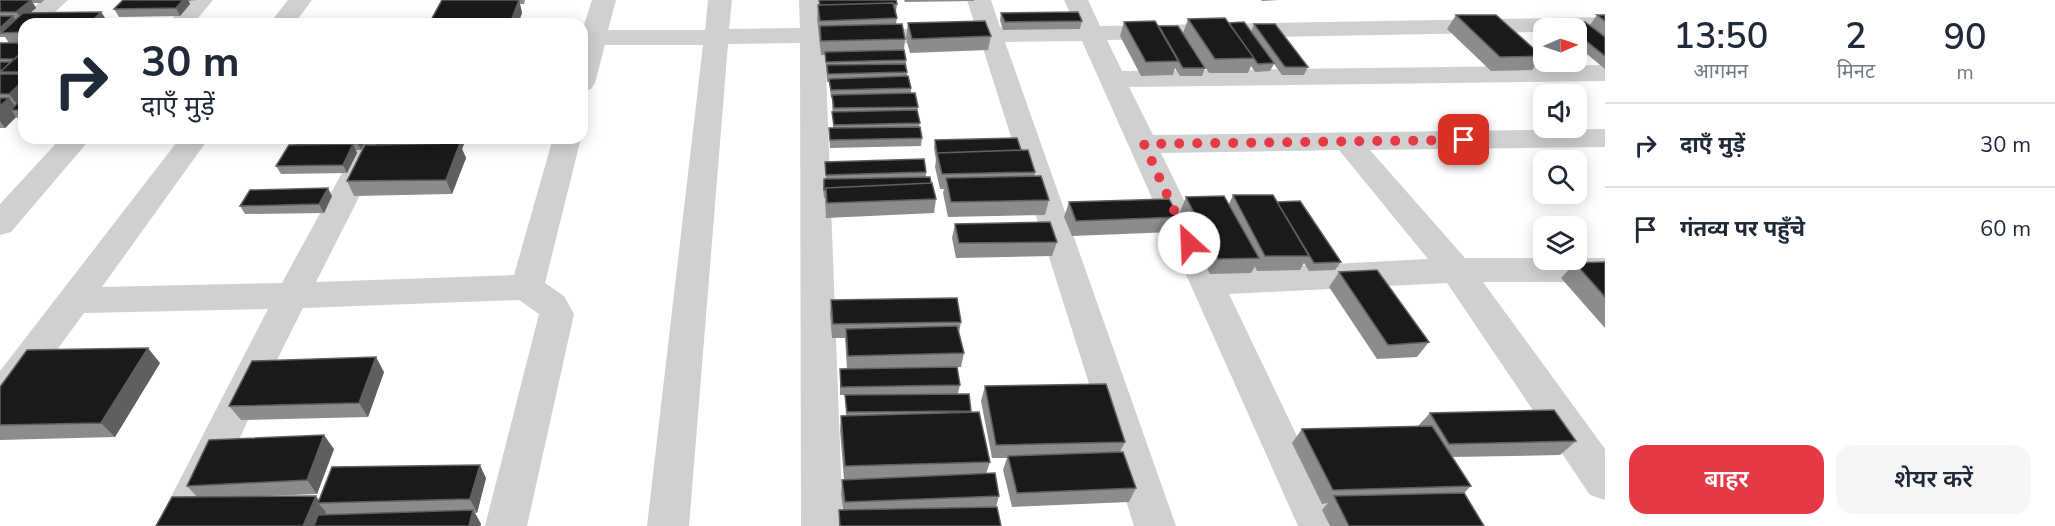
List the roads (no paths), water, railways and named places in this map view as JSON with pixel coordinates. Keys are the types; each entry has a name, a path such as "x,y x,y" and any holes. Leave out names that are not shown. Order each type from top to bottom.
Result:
{"street":[{"path":"36,18 56,0"},
{"path":"185,18 201,0"},
{"path":"286,18 300,0"},
{"path":"604,0 588,38 1091,33 1288,27 1605,24"},
{"path":"668,526 720,0"},
{"path":"811,0 822,526"},
{"path":"979,0 1155,526"},
{"path":"1076,0 1318,526"},
{"path":"1113,79 1599,79"},
{"path":"1144,144 1605,138"},
{"path":"1347,142 1456,270 1605,482"},
{"path":"0,224 72,144"},
{"path":"0,399 191,144"},
{"path":"177,526 292,296 372,144"},
{"path":"527,287 565,144"},
{"path":"1207,282 1456,270 1605,270"},
{"path":"74,300 292,296 527,287 533,293 549,301 557,314 506,526"}]}
